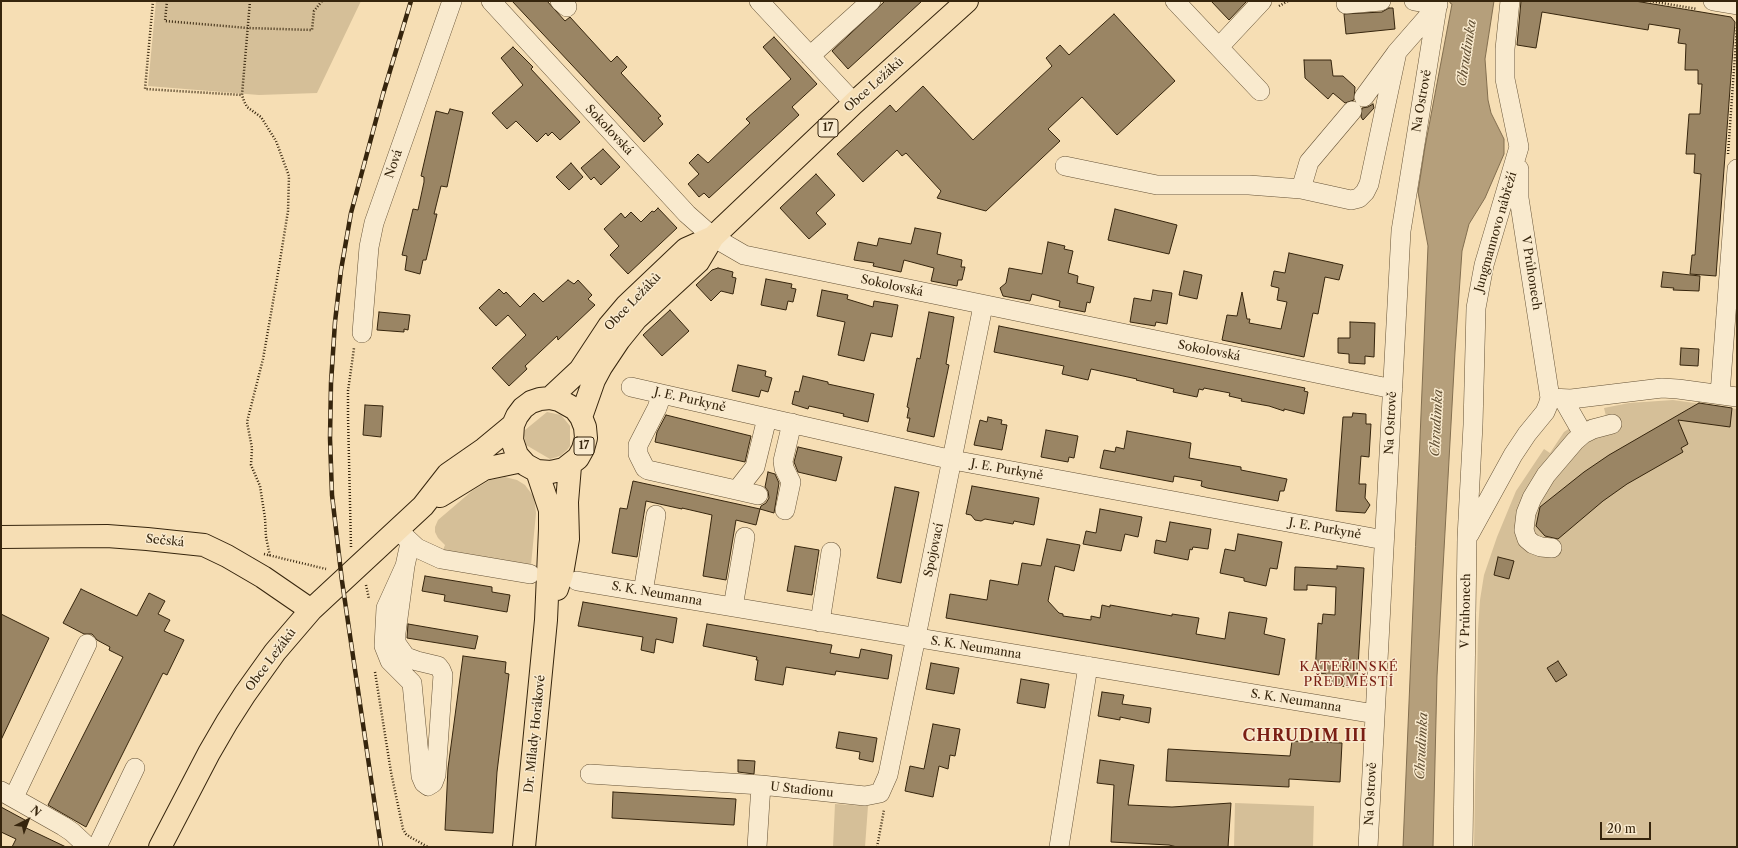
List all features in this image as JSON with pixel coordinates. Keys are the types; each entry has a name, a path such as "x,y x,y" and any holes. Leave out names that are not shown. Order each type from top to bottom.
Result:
{"main road":[{"name":"Obce Ležáků","path":"581,417 594,380 619,340 636,319 698,262 713,237 854,103 967,1"},
{"name":"Obce Ležáků","path":"550,398 580,370 609,326 626,306 686,249 713,237"},
{"path":"513,424 523,408 531,402 540,399 550,398 568,403 581,417"},
{"name":"17","path":"513,424 511,432 514,448 530,466 551,472 570,466 578,458 583,449 586,438 585,427 581,417"},
{"name":"Obce Ležáků","path":"160,847 209,752 234,710 275,652 311,610 358,567 404,536 423,506 448,474 484,449 513,424"},
{"name":"Obce Ležáků","path":"423,506 484,469 530,466"},
{"name":"Dr. Milady Horákové","path":"524,847 546,620 550,510 530,466"},
{"name":"Dr. Milady Horákové","path":"546,620 562,574 568,539 567,502 570,466"},
{"name":"Sečská","path":"1,537 107,536 204,545 227,556 263,577 311,610"}],"street":[{"name":"Nová","path":"362,333 369,247 374,223 452,1"},
{"name":"Sokolovská","path":"491,1 687,214 713,237 744,255 983,306 1393,389"},
{"path":"759,1 854,103"},
{"path":"810,56 871,1"},
{"path":"1175,1 1260,91"},
{"path":"1219,47 1262,1"},
{"path":"1346,4 1381,1"},
{"path":"1414,1 1438,3"},
{"name":"Jungmannovo nábřeží","path":"1467,538 1473,425 1474,343 1478,295 1484,265 1519,148 1505,79 1505,49 1510,1"},
{"path":"1301,189 1309,162 1358,104 1397,52 1438,3"},
{"name":"Na Ostrově","path":"1368,847 1403,209 1438,3"},
{"path":"1705,5 1737,5"},
{"path":"1065,166 1157,185 1249,185 1301,189 1351,200 1359,198 1366,192 1369,184 1397,52"},
{"name":"V Průhonech","path":"1463,847 1467,538 1513,455 1527,434 1545,412 1548,405 1557,399 1519,198 1519,148"},
{"path":"1557,399 1662,388 1729,396 1737,169"},
{"name":"Spojovací","path":"880,793 888,775 983,306"},
{"name":"J. E. Purkyně","path":"631,387 953,460 1384,540"},
{"path":"662,394 657,408 638,445 638,454 645,468 648,470 758,495"},
{"path":"1557,399 1583,434"},
{"path":"737,490 755,467 768,418"},
{"path":"785,510 791,482 784,468 783,462 792,424"},
{"path":"1552,548 1541,548 1527,539 1524,530 1526,513 1532,498 1546,475 1561,456 1583,434 1593,429 1612,424"},
{"path":"643,592 656,515"},
{"path":"404,536 405,566 396,643 406,657 417,662 438,666 443,675 436,775 430,785 426,786 421,776 412,683 390,661 384,646 386,608 405,566"},
{"path":"404,536 425,553 441,559 530,574"},
{"path":"733,607 745,537"},
{"path":"820,622 831,552"},
{"name":"S. K. Neumanna","path":"577,581 1375,714"},
{"path":"87,644 8,794 72,832 88,847"},
{"path":"1059,847 1088,666"},
{"path":"97,847 135,768"},
{"path":"590,774 762,785"},
{"name":"U Stadionu","path":"757,847 762,785 865,796 880,793"}],"path":[{"path":"153,1 145,89 242,94"},
{"path":"167,1 165,21 248,28 312,30 314,11 322,1"},
{"path":"250,1 242,94 247,107 261,118 276,141 289,176 288,211 279,272 263,359 247,422 252,448 251,465 260,486 265,518 266,538 270,556"},
{"path":"1650,1 1705,5"},
{"path":"362,333 356,332 348,391 350,546 368,590 369,605"},
{"path":"375,671 391,772 402,829 406,834 428,847"},
{"path":"877,847 885,807 880,793"}],"shaded area":[{"path":"156,1 361,1 317,93 259,95 148,86"},
{"path":"1673,400 1737,409 1737,847 1474,847 1478,630 1480,600 1484,575 1497,537 1516,491 1544,449 1550,453 1564,432 1580,421 1606,416 1604,408 1629,403"},
{"path":"547,412 561,415 570,426 570,446 560,456 550,459 526,445 524,435 525,430"},
{"path":"505,477 517,480 525,485 534,497 536,513 531,565 443,550 445,545 438,538 435,532 435,527 438,520 472,491 490,480"},
{"path":"1235,803 1314,806 1313,847 1234,847"},
{"path":"835,804 868,806 865,847 833,847"}],"water":[{"name":"Chrudimka","path":"1450,1 1494,1 1485,59 1488,100 1491,113 1504,139 1504,154 1485,198 1469,224 1462,251 1437,676 1433,847 1403,847 1428,246 1418,192 1452,4"}],"building":[{"path":"512,1 547,1 565,21 570,17 611,62 617,56 627,67 621,73 661,116 658,118 663,124 644,142"},
{"path":"885,1 922,1 848,69 832,51"},
{"path":"1211,1 1247,1 1229,20"},
{"path":"1521,1 1635,1 1731,17 1735,22 1716,276 1690,274 1692,255 1695,255 1701,174 1694,173 1695,154 1686,154 1689,114 1700,114 1702,84 1698,84 1698,70 1685,70 1686,44 1678,43 1680,29 1649,24 1648,30 1542,12 1536,48 1517,45"},
{"path":"1389,8 1393,8 1395,29 1346,34 1344,14 1382,12"},
{"path":"1114,14 1175,81 1117,135 1082,97 1048,129 1060,141 986,211 937,198 941,191 906,153 902,156 897,150 863,182 837,154 890,105 896,112 923,86 973,140 1052,66 1046,58 1060,45 1069,55"},
{"path":"774,37 817,84 792,107 799,115 709,198 704,193 699,197 688,184 699,174 689,163 698,154 708,163 750,123 746,119 791,79 763,47"},
{"path":"513,47 533,67 531,69 580,122 560,140 552,132 548,136 546,133 537,142 516,121 507,129 492,113 523,85 501,58"},
{"path":"1304,60 1331,60 1333,76 1343,76 1355,87 1354,100 1345,103 1333,93 1328,99 1305,78"},
{"path":"1373,104 1374,108 1363,120 1361,117 1362,108"},
{"path":"450,109 463,112 447,187 441,186 434,214 437,214 426,260 423,260 420,274 405,270 407,256 402,255 413,209 418,210 424,182 424,177 421,176 436,111 448,114"},
{"path":"603,149 620,167 601,185 594,177 591,180 581,168"},
{"path":"571,163 583,177 569,190 556,177"},
{"path":"816,174 835,195 816,213 826,224 809,239 780,208"},
{"path":"658,208 677,228 628,274 610,255 619,246 604,229 621,213 625,218 631,212 641,222 652,211 654,212"},
{"path":"1115,209 1177,225 1169,254 1108,240"},
{"path":"915,228 941,233 937,254 962,260 961,267 965,267 962,280 958,280 957,286 931,281 934,268 904,260 901,272 873,266 874,263 854,260 858,242 877,246 879,238 911,244"},
{"path":"1048,242 1065,246 1064,249 1073,251 1068,273 1078,276 1077,283 1094,287 1090,303 1087,302 1085,312 1059,307 1060,301 1032,294 1030,301 1003,296 1000,288 1006,283 1009,268 1042,274"},
{"path":"1289,253 1343,265 1339,280 1325,277 1318,314 1313,313 1304,357 1222,340 1227,315 1237,316 1242,292 1247,319 1250,319 1249,323 1281,329 1287,302 1277,300 1279,288 1271,286 1274,271 1285,273"},
{"path":"718,268 733,272 732,277 736,278 733,294 721,291 711,301 696,285 712,270"},
{"path":"1184,271 1202,275 1197,299 1179,295"},
{"path":"1663,272 1700,276 1699,291 1673,290 1674,288 1661,287"},
{"path":"766,279 792,284 791,288 796,289 793,302 788,301 786,310 761,305"},
{"path":"568,280 574,284 578,280 592,295 588,299 595,305 558,340 557,336 525,366 527,369 509,386 492,368 526,335 508,315 496,326 479,308 499,289 504,294 506,292 520,307 534,293 543,302"},
{"path":"822,290 848,295 847,299 873,307 874,301 898,305 892,337 871,333 864,361 838,355 845,322 817,316"},
{"path":"1153,290 1172,293 1167,324 1156,322 1155,326 1130,322 1134,298 1151,301"},
{"path":"670,310 689,331 662,356 643,335"},
{"path":"379,312 410,315 408,330 404,329 404,332 377,330"},
{"path":"929,312 954,317 946,364 949,365 934,437 907,431 910,418 907,418 909,408 907,407 917,358 920,359"},
{"path":"1350,322 1375,323 1374,357 1365,356 1365,364 1349,363 1349,354 1338,353 1338,338 1350,338"},
{"path":"999,326 1305,388 1304,391 1308,392 1304,414 1241,401 1242,399 1229,396 1230,393 1204,388 1203,390 1199,389 1197,397 1173,392 1174,389 1091,369 1088,380 1062,374 1064,366 994,352"},
{"path":"1681,348 1699,349 1698,366 1680,365"},
{"path":"738,365 766,371 765,376 772,378 768,392 761,390 759,397 732,391"},
{"path":"803,376 828,382 828,384 874,394 868,422 843,416 844,414 809,406 808,409 792,404 795,391 799,392"},
{"path":"1699,403 1732,408 1730,427 1678,420 1688,444 1681,448 1683,452 1627,484 1603,501 1558,539 1545,536 1536,526 1540,507 1584,472 1609,455"},
{"path":"365,405 383,406 381,437 363,435"},
{"path":"1353,413 1366,414 1366,424 1371,424 1369,457 1361,456 1359,484 1366,484 1365,498 1370,505 1365,513 1336,511 1343,417 1352,417"},
{"path":"666,415 751,436 745,462 655,442 657,432"},
{"path":"988,417 1002,420 1001,424 1007,425 1002,450 974,445 980,420 987,422"},
{"path":"1046,430 1078,436 1074,458 1069,457 1068,462 1041,457"},
{"path":"1127,431 1191,443 1189,458 1241,467 1241,470 1287,479 1284,491 1280,491 1278,501 1207,488 1201,486 1202,481 1174,476 1173,482 1100,468 1104,450 1115,452 1116,447 1124,449"},
{"path":"798,447 842,457 836,481 798,472 794,462"},
{"path":"768,472 775,474 779,483 774,513 760,509 769,498 768,491 765,487"},
{"path":"633,481 760,509 756,525 736,520 726,580 703,576 712,515 646,501 637,557 612,553 620,508 627,509"},
{"path":"972,486 1039,498 1034,525 1014,521 1013,524 985,519 981,521 975,520 971,515 966,514"},
{"path":"895,487 919,492 901,583 877,578"},
{"path":"1100,509 1142,517 1138,537 1125,534 1121,551 1083,544 1086,531 1096,533"},
{"path":"1170,522 1211,529 1208,549 1193,547 1192,550 1190,549 1188,560 1154,553 1156,540 1166,542"},
{"path":"1238,534 1282,542 1277,569 1270,568 1266,586 1244,581 1244,578 1220,573 1225,549 1235,551"},
{"path":"1047,539 1080,545 1074,571 1055,566 1048,601 1059,613 1063,614 1063,616 1091,620 1091,616 1100,618 1102,605 1110,607 1110,605 1172,616 1172,614 1199,618 1196,634 1225,639 1229,612 1267,618 1264,634 1285,639 1279,675 946,618 950,594 987,600 990,580 1018,585 1022,563 1041,566"},
{"path":"795,546 819,550 812,595 787,591"},
{"path":"1498,557 1514,561 1509,579 1494,575"},
{"path":"1337,566 1364,568 1357,683 1349,682 1349,687 1334,685 1331,683 1326,674 1315,673 1318,623 1322,624 1323,614 1335,615 1336,587 1307,585 1307,590 1294,590 1295,567 1337,569"},
{"path":"425,576 492,587 492,592 510,595 507,612 444,601 445,595 422,591"},
{"path":"81,589 137,616 149,593 165,601 158,614 170,620 164,631 184,640 167,675 163,673 86,827 48,805 123,657 109,650 110,647 97,640 92,634 84,634 63,623"},
{"path":"583,602 677,618 673,643 656,639 654,653 641,650 643,637 578,626"},
{"path":"1,614 49,638 1,740"},
{"path":"408,624 478,636 475,649 407,638"},
{"path":"707,624 832,645 830,653 859,658 861,649 892,655 888,679 836,671 835,675 786,667 783,685 755,680 758,660 756,660 757,657 703,646"},
{"path":"463,656 506,662 505,673 509,674 497,772 493,833 445,830 448,768"},
{"path":"1558,661 1567,675 1556,682 1547,668"},
{"path":"931,663 959,668 954,694 926,689"},
{"path":"1021,679 1049,684 1045,708 1017,703"},
{"path":"1102,692 1124,695 1122,704 1151,708 1149,723 1120,717 1120,720 1098,716"},
{"path":"933,724 960,729 955,756 950,755 948,769 939,766 933,797 905,791 910,766 924,769"},
{"path":"839,732 877,738 873,762 859,759 860,752 836,748"},
{"path":"1292,741 1342,743 1340,782 1289,779 1289,787 1166,781 1168,749 1290,756"},
{"path":"738,760 755,761 754,774 738,772"},
{"path":"1100,760 1134,765 1128,805 1172,807 1231,803 1228,847 1177,847 1169,845 1111,842 1114,785 1097,783"},
{"path":"613,792 736,799 734,825 612,818"},
{"path":"1,807 25,820 22,826 66,847 12,847 16,839 1,832"}],"railway":[{"path":"381,847 342,581 332,495 330,438 331,383 335,322 341,270 351,213 383,94 411,1"}],"district":[{"name":"KATEŘINSKÉ PŘEDMĚSTÍ","path":"1349,674"},
{"name":"CHRUDIM III","path":"1305,736"}]}
